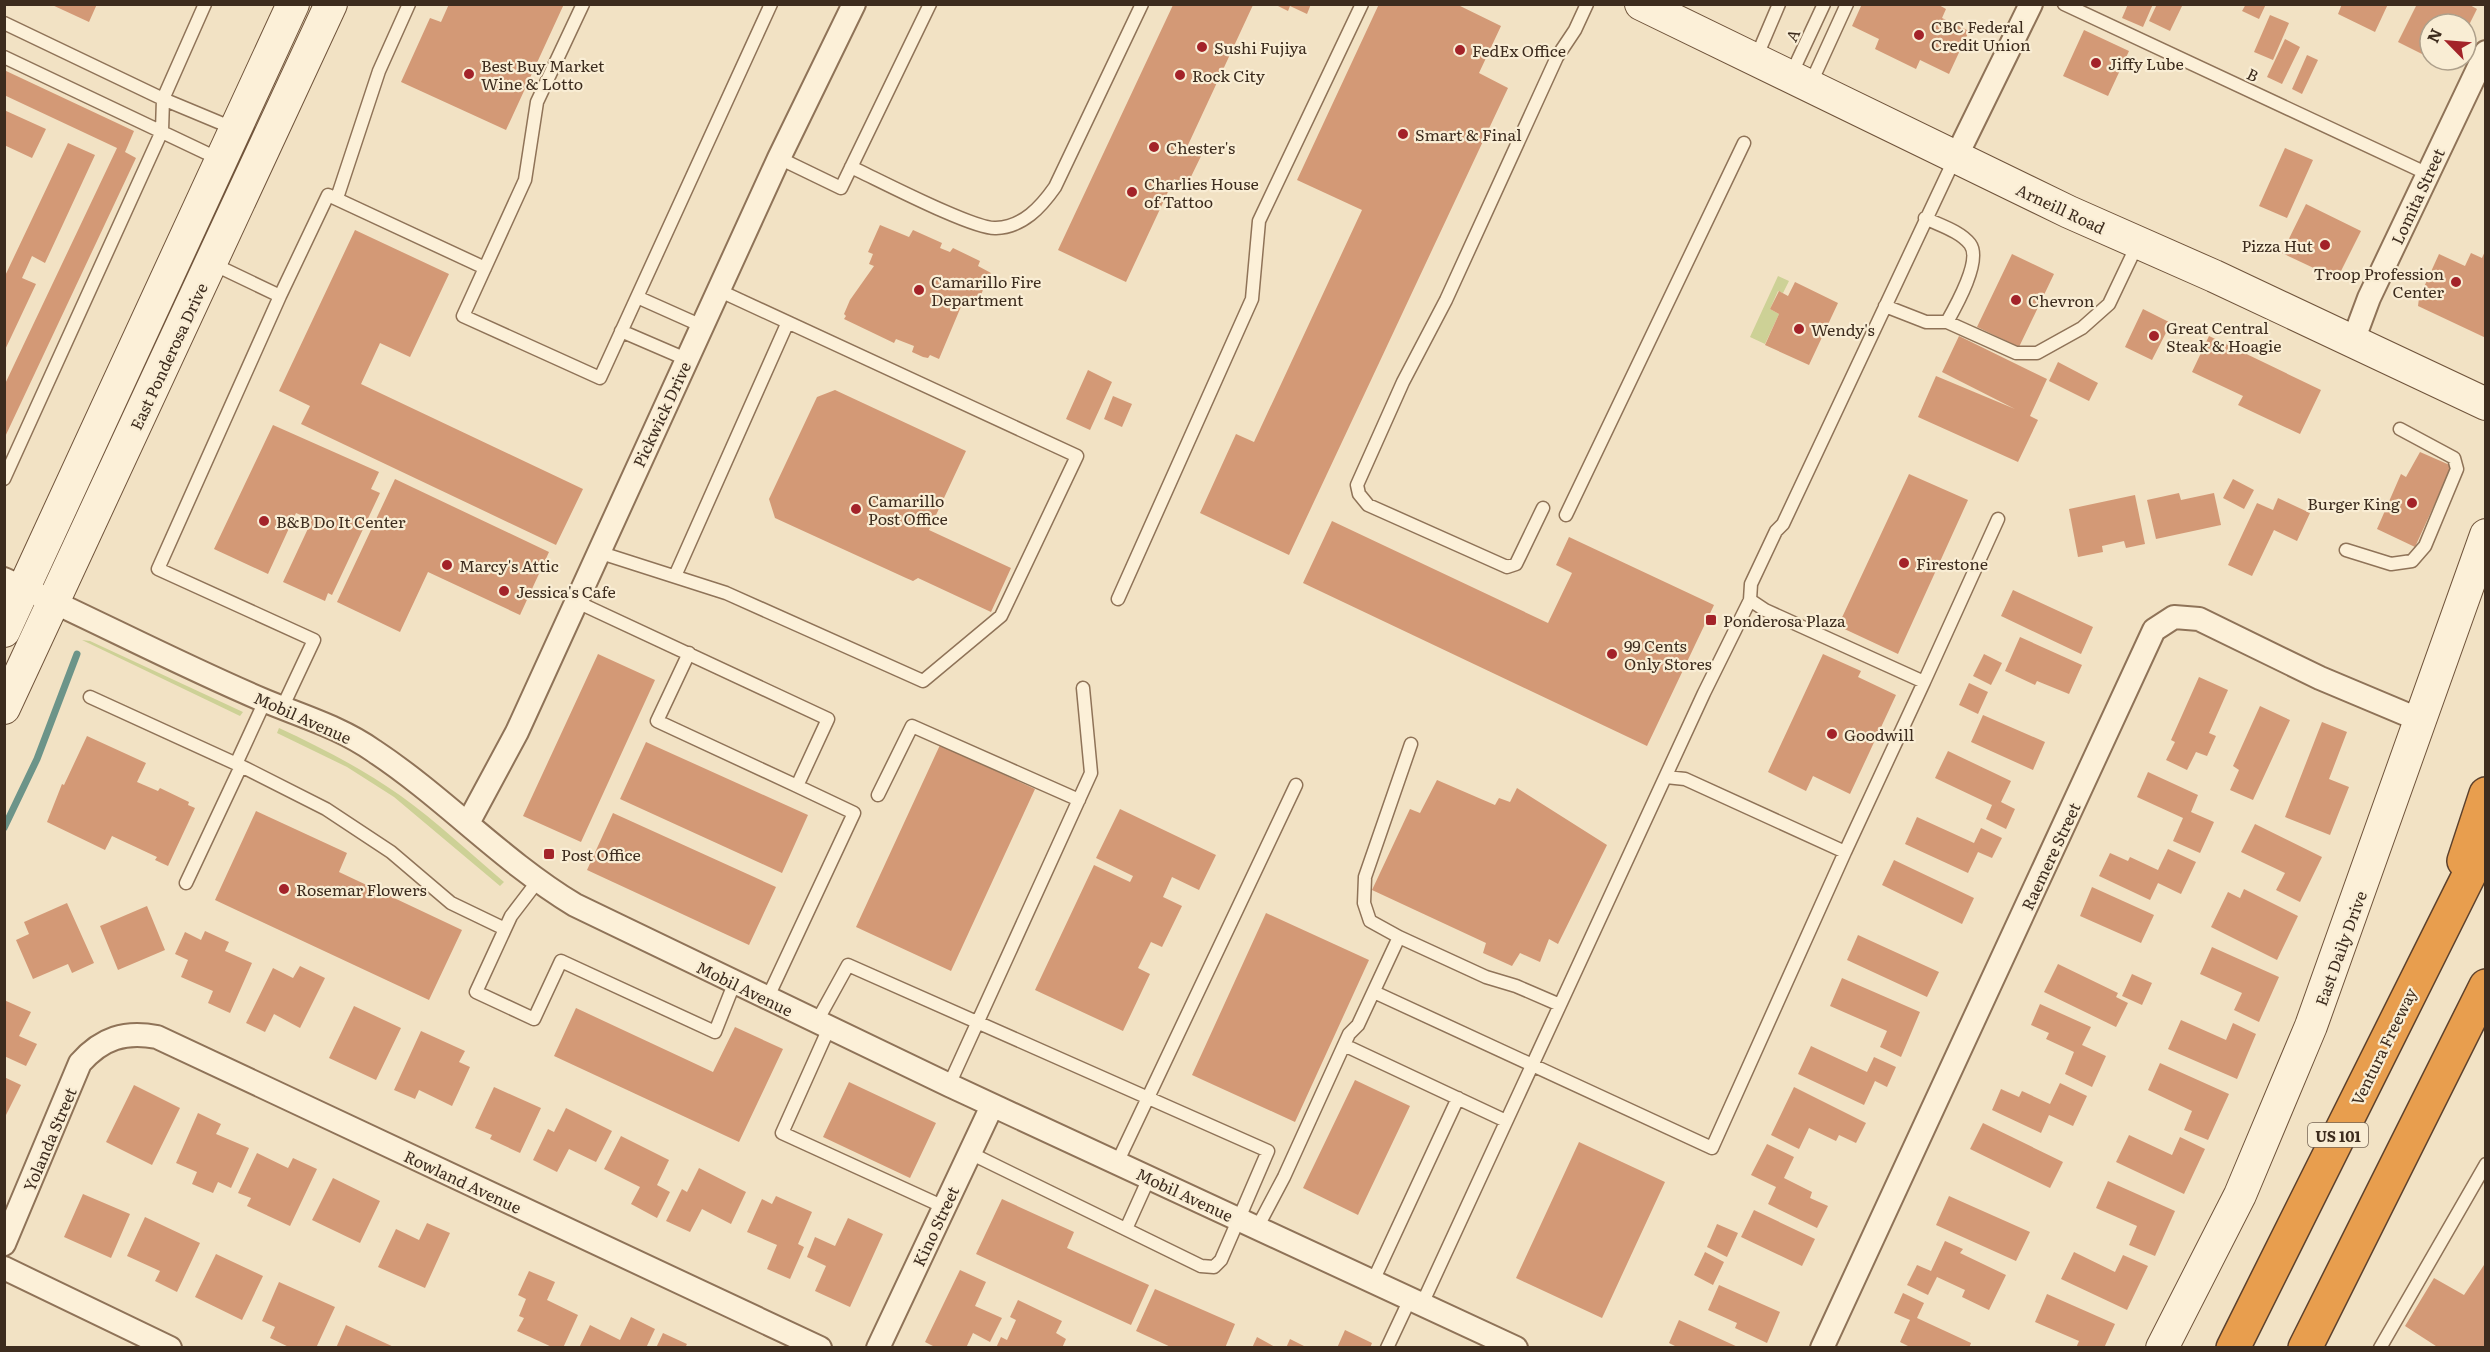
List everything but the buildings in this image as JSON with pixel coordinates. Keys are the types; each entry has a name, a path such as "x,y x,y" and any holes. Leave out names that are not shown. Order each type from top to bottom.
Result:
{"highway":[{"path":"2444,923 2486,794"},
{"name":"Ventura Freeway","path":"2233,1347 2486,841"},
{"path":"2305,1347 2486,986"}],"main road":[{"name":"East Ponderosa Drive","path":"4,631 14,584 222,160 293,4"},
{"name":"East Ponderosa Drive","path":"4,708 331,4"},
{"name":"Arneill Road","path":"1641,4 1756,58 1799,83 2486,404"},
{"name":"East Daily Drive","path":"2162,1347 2240,1196 2269,1130 2355,908 2486,535"}],"street":[{"name":"Pickwick Drive","path":"468,823 518,732 575,601 686,359 779,158 854,4"},
{"path":"1956,157 2031,4"},
{"name":"Lomita Street","path":"2353,341 2369,298 2486,52"},
{"name":"Mobil Avenue","path":"14,584 274,704 335,728 373,750 468,823 537,882 575,905 823,1026 1416,1301 1490,1342 1516,1347"},
{"name":"Raemere Street","path":"1822,1347 2154,630 2169,618 2180,616 2194,618 2320,678 2420,720"},
{"name":"Rowland Avenue","path":"103,1042 116,1036 137,1034 157,1037 820,1347"},
{"name":"Yolanda Street","path":"4,1244 80,1063 103,1042"},
{"name":"Kino Street","path":"878,1347 993,1106"},
{"path":"4,1269 170,1347"}],"lane":[{"path":"4,479 162,131 163,99 205,4"},
{"path":"337,198 379,71 409,4"},
{"path":"584,4 537,102 525,180 463,316 600,378 771,4"},
{"path":"779,158 841,188 930,4"},
{"path":"1118,599 1252,299 1259,221 1362,4"},
{"path":"1543,508 1516,564 1507,567 1368,505 1359,494 1358,484 1403,382 1441,309 1552,68 1564,44 1575,30 1587,4"},
{"path":"1756,58 1779,4"},
{"name":"A","path":"1799,83 1824,4"},
{"path":"1799,83 1847,4"},
{"name":"B","path":"2064,4 2428,174"},
{"path":"851,167 983,227 1010,226 1026,218 1043,203 1055,187 1141,5"},
{"path":"4,23 163,99 236,130"},
{"path":"4,57 222,160"},
{"path":"1566,515 1619,398 1744,143"},
{"path":"1387,1347 1416,1301 1506,1121 1750,600 1751,584 1776,531 1783,522 1925,218 1956,157"},
{"path":"186,883 238,765 314,640 158,569 280,296 328,195 485,268"},
{"path":"1925,218 1960,235 1971,244 1974,254 1969,275 1947,322"},
{"path":"1884,306 1926,322 1947,322 2016,353 2037,353 2082,328 2109,304 2138,243"},
{"path":"211,263 280,296"},
{"path":"598,552 726,593 923,681 1001,616 1077,456 787,324 718,290"},
{"path":"637,297 702,326"},
{"path":"675,576 787,324"},
{"path":"621,331 686,359"},
{"path":"2346,550 2391,564 2412,561 2425,546 2457,469 2454,458 2400,429"},
{"path":"1374,992 1712,1148 1998,519"},
{"path":"1750,600 1765,610 1924,682"},
{"path":"575,601 828,719 797,786"},
{"path":"688,653 657,721 854,813 767,999"},
{"path":"949,1085 1091,773 1083,688"},
{"path":"90,697 238,765 338,817 391,852 451,903 505,929"},
{"path":"878,795 912,726 1079,800"},
{"path":"1411,744 1365,877 1364,903 1370,921 1486,977 1516,986 1560,1005"},
{"path":"1666,777 1685,779 1845,852"},
{"path":"1117,1163 1296,785"},
{"path":"537,882 511,916 476,992 534,1019 561,961 715,1032 734,984"},
{"path":"970,1153 1201,1266 1214,1267 1284,1177 1349,1034 1358,1025 1400,937"},
{"path":"944,1207 782,1133 848,965 980,1021 1268,1150 1248,1224"},
{"path":"1344,1045 1506,1121"},
{"path":"1373,1281 1458,1098"},
{"path":"2380,1347 2486,1164"},
{"path":"1126,1229 1149,1178"}],"green space":[{"path":"1778,276 1789,281 1783,293 1778,291 1770,309 1779,314 1765,344 1750,337"},
{"path":"82,640 90,641 243,712 240,716"},
{"path":"279,728 342,759 387,786 428,816 504,882 500,886 394,797 347,767 277,733"}],"waterway":[{"path":"4,828 37,759 77,654"}],"place":[{"name":"CBC Federal Credit Union","path":"1919,35"},
{"name":"Sushi Fujiya","path":"1202,47"},
{"name":"FedEx Office","path":"1460,50"},
{"name":"Jiffy Lube","path":"2096,63"},
{"name":"Best Buy Market Wine & Lotto","path":"469,74"},
{"name":"Rock City","path":"1180,75"},
{"name":"Smart & Final","path":"1403,134"},
{"name":"Chester's","path":"1154,147"},
{"name":"Charlies House of Tattoo","path":"1132,192"},
{"name":"Pizza Hut","path":"2325,245"},
{"name":"Troop Profession Center","path":"2456,282"},
{"name":"Camarillo Fire Department","path":"919,290"},
{"name":"Chevron","path":"2016,300"},
{"name":"Wendy's","path":"1799,329"},
{"name":"Great Central Steak & Hoagie","path":"2154,336"},
{"name":"Burger King","path":"2412,503"},
{"name":"Camarillo Post Office","path":"856,509"},
{"name":"B&B Do It Center","path":"264,521"},
{"name":"Firestone","path":"1904,563"},
{"name":"Marcy's Attic","path":"447,565"},
{"name":"Jessica's Cafe","path":"504,591"},
{"name":"Ponderosa Plaza","path":"1711,620"},
{"name":"99 Cents Only Stores","path":"1612,654"},
{"name":"Goodwill","path":"1832,734"},
{"name":"Post Office","path":"549,854"},
{"name":"Rosemar Flowers","path":"284,889"}]}
